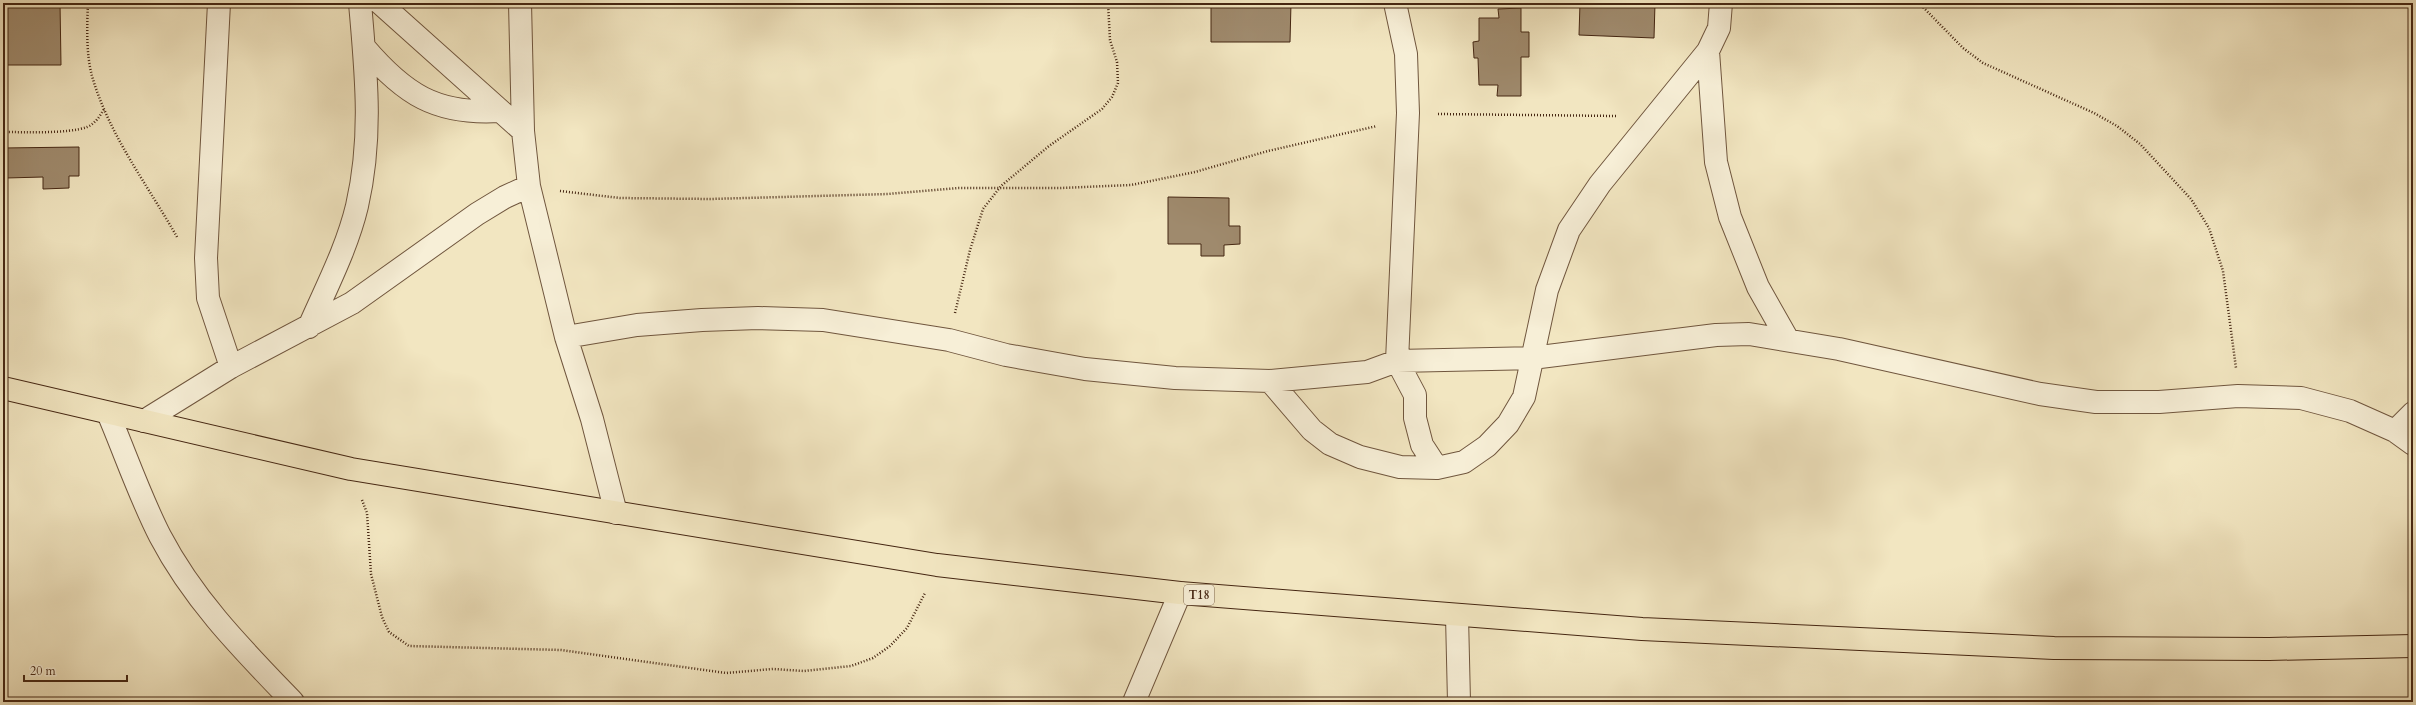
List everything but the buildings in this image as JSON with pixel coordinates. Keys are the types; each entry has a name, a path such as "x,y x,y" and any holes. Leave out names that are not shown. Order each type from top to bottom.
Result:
{"highway":[{"name":"T18","path":"3,388 351,469 937,565 1180,593 1457,616 1642,629 2054,648 2269,649 2413,646"}],"street":[{"path":"219,3 206,258 208,298 231,367"},
{"path":"309,327 338,260 357,206 365,157 368,107 360,3"},
{"path":"380,3 523,131"},
{"path":"520,3 523,131 529,186 566,337 592,419 616,513"},
{"path":"1395,3 1406,54 1408,113 1397,361 1415,395 1415,418 1422,445 1436,468"},
{"path":"1270,381 1299,416 1330,444 1360,457 1400,467 1436,468 1464,462 1487,446 1508,424 1524,397 1547,290 1569,230 1600,184 1655,119 1708,51 1719,28 1721,3"},
{"path":"364,47 394,79 419,97 444,108 473,113 500,111"},
{"path":"1708,51 1716,162 1730,217 1758,288 1788,340"},
{"path":"144,421 231,367 352,303 477,214 505,197 529,186"},
{"path":"566,337 637,325 758,318 823,320 949,340 1006,355 1085,369 1175,378 1270,381 1366,372 1397,361 1532,358 1716,335 1749,334 1839,349 2040,394 2096,402 2158,402 2238,396 2301,398 2350,411 2395,431 2413,444"},
{"path":"108,413 160,536 195,592 220,627 293,702"},
{"path":"2395,431 2413,413"},
{"path":"1134,702 1180,593"},
{"path":"1457,616 1459,702"}],"path":[{"path":"88,3 88,37 92,74 104,109 116,136 180,243"},
{"path":"949,340 970,250 983,209 1001,186 1049,146 1102,109 1112,97 1118,82 1117,62 1110,40 1108,3"},
{"path":"1919,3 1963,48 1983,63 2094,113 2117,126 2140,144 2191,199 2209,228 2223,271 2231,321 2238,396"},
{"path":"3,132 87,127 94,123 104,109"},
{"path":"529,186 620,198 710,200 888,194 1001,186 1061,188 1131,185 1195,172 1268,151 1371,129 1408,113 1484,116 1595,115 1655,119"},
{"path":"351,469 367,513 371,574 382,616 389,632 409,646 561,650 726,673 773,669 804,671 851,666 873,658 890,646 907,628 937,565"}]}
